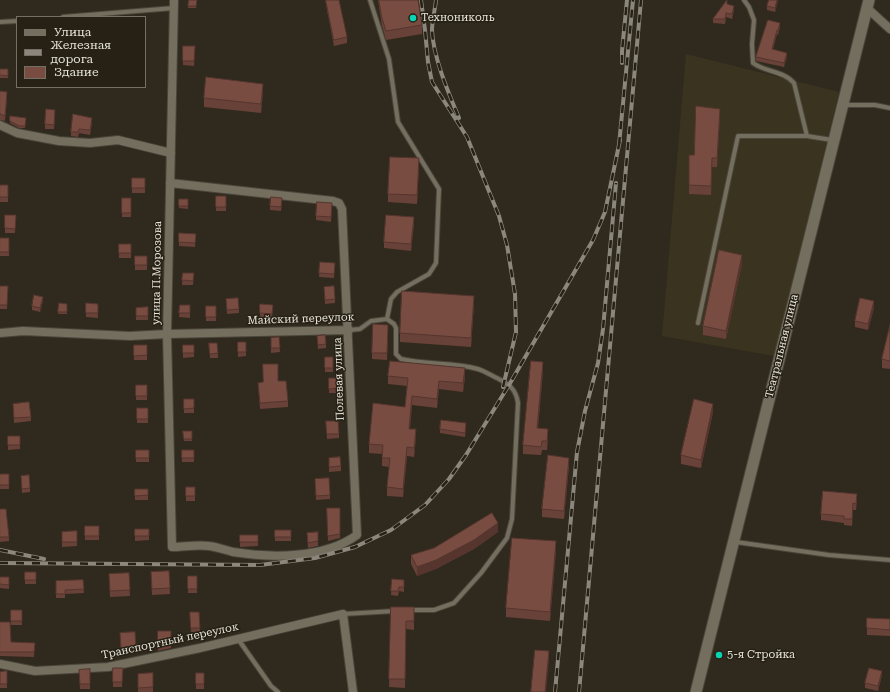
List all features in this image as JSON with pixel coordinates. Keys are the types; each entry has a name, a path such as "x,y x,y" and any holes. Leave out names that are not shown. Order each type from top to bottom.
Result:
{"main road":[{"name":"Театральная улица","path":"696,692 868,4"}],"street":[{"name":"улица П.Морозова","path":"172,547 167,334 174,4"},
{"path":"868,4 890,29"},
{"path":"0,125 17,133 59,141 90,143 118,140 171,153"},
{"name":"Полевая улица","path":"170,183 340,203 342,210 349,330 357,536 347,542 325,550 304,554 261,555 232,552 208,546 172,547"},
{"name":"Майский переулок","path":"0,333 23,331 130,336 349,330"},
{"path":"343,614 353,692"},
{"name":"Транспортный переулок","path":"0,664 35,671 108,667 238,639 343,614"}],"lane":[{"path":"370,0 389,59 398,122 439,189 436,263 429,274 397,292 391,299 387,319 394,324 396,328 396,354 401,359 466,366 479,369 513,388 517,394 518,403 512,519 507,538 481,573 454,602 434,610 406,611"},
{"path":"744,0 749,7 754,20 752,44 753,63 758,67 790,78 794,83 807,136"},
{"path":"72,16 174,4"},
{"path":"0,22 16,21"},
{"path":"842,105 890,108"},
{"path":"698,323 738,136 807,136 833,140"},
{"name":"Майский переулок","path":"349,330 360,329 371,322 387,319"},
{"path":"734,541 829,555 890,560"},
{"path":"343,614 399,611"},
{"path":"238,639 271,686 278,692"}],"shaded area":[{"path":"686,54 839,92 774,356 662,336"}],"building":[{"path":"189,0 197,0 196,6 188,6"},
{"path":"326,0 339,0 347,37 334,40"},
{"path":"379,0 418,0 422,25 386,31"},
{"path":"727,0 727,4 734,6 732,14 726,13 725,19 713,19"},
{"path":"769,0 777,0 775,8 767,6"},
{"path":"768,20 780,23 772,49 787,53 784,63 756,57"},
{"path":"183,46 195,46 194,61 183,61"},
{"path":"0,69 8,69 8,76 0,75"},
{"path":"206,77 263,84 261,104 204,98"},
{"path":"0,91 7,92 5,116 0,114"},
{"path":"696,106 720,109 717,158 712,158 711,186 689,185 689,155 694,155"},
{"path":"46,109 55,110 54,125 45,124"},
{"path":"73,114 92,118 90,130 79,129 78,132 71,132"},
{"path":"10,116 26,118 25,126 19,126 10,121"},
{"path":"390,157 419,158 417,195 388,194"},
{"path":"132,178 145,178 145,188 132,188"},
{"path":"0,185 8,185 8,197 0,197"},
{"path":"216,196 226,196 226,207 216,207"},
{"path":"271,197 282,198 281,207 270,206"},
{"path":"122,198 131,198 131,213 122,213"},
{"path":"179,199 188,199 188,206 179,206"},
{"path":"317,202 332,203 331,217 316,216"},
{"path":"5,215 16,215 15,229 5,228"},
{"path":"386,215 414,217 411,244 384,242"},
{"path":"179,233 196,234 195,243 179,242"},
{"path":"0,238 9,238 9,252 0,252"},
{"path":"119,244 131,244 131,253 119,253"},
{"path":"719,250 742,255 726,331 703,326"},
{"path":"135,256 147,256 147,265 135,265"},
{"path":"320,262 335,263 334,274 319,273"},
{"path":"183,273 194,273 193,281 182,280"},
{"path":"0,286 8,286 7,305 0,305"},
{"path":"334,286 335,299 325,300 324,287"},
{"path":"402,291 474,296 471,338 400,333"},
{"path":"34,295 43,297 40,308 32,306"},
{"path":"238,298 239,309 227,310 226,299"},
{"path":"860,298 874,301 868,324 855,321"},
{"path":"59,303 67,304 67,312 58,312"},
{"path":"86,303 98,304 98,313 86,313"},
{"path":"260,304 273,305 272,314 260,313"},
{"path":"180,305 190,305 190,313 179,313"},
{"path":"206,306 216,306 216,317 206,317"},
{"path":"148,307 148,316 136,316 136,308"},
{"path":"373,324 388,325 387,353 372,353"},
{"path":"890,325 890,361 882,359"},
{"path":"325,335 326,344 318,345 317,336"},
{"path":"279,337 280,348 271,348 271,338"},
{"path":"238,342 246,342 246,352 238,352"},
{"path":"209,343 217,343 218,353 210,354"},
{"path":"134,345 147,345 147,355 134,356"},
{"path":"183,345 194,345 194,353 183,353"},
{"path":"325,357 333,357 333,368 325,368"},
{"path":"390,361 465,368 463,383 439,381 437,399 412,396 409,429 416,429 414,448 407,447 403,489 387,487 390,458 382,458 383,445 369,444 373,403 405,407 408,378 388,376"},
{"path":"531,361 543,362 537,428 548,429 547,441 542,441 541,447 523,445"},
{"path":"263,364 278,364 278,381 286,381 288,401 260,403 258,383 263,382"},
{"path":"329,378 343,378 343,388 329,389"},
{"path":"136,385 147,385 147,396 136,396"},
{"path":"184,399 194,399 194,408 184,409"},
{"path":"694,399 713,404 701,460 681,455"},
{"path":"29,402 31,417 14,418 13,404"},
{"path":"137,408 148,408 148,419 137,419"},
{"path":"441,420 466,423 465,433 440,429"},
{"path":"326,421 338,421 339,434 327,434"},
{"path":"183,431 192,431 192,439 184,439"},
{"path":"8,436 20,436 20,445 8,445"},
{"path":"136,450 149,450 149,458 136,458"},
{"path":"182,450 194,450 194,458 182,458"},
{"path":"548,455 569,458 564,511 542,509"},
{"path":"340,457 341,466 329,467 329,458"},
{"path":"0,474 9,474 9,485 0,485"},
{"path":"29,475 30,488 22,489 21,476"},
{"path":"329,478 330,495 316,496 315,479"},
{"path":"186,487 195,487 195,496 186,496"},
{"path":"135,489 148,489 148,495 135,496"},
{"path":"823,491 857,494 856,504 853,503 852,519 844,519 844,516 821,514"},
{"path":"327,508 340,508 340,534 328,536"},
{"path":"0,509 6,509 9,537 0,537"},
{"path":"492,513 498,523 474,540 436,560 417,567 411,555 434,548"},
{"path":"85,526 99,526 99,536 85,536"},
{"path":"135,529 149,529 149,536 135,536"},
{"path":"275,530 291,530 291,537 275,537"},
{"path":"77,531 77,542 62,542 62,532"},
{"path":"318,532 318,541 308,543 307,533"},
{"path":"240,535 258,535 258,542 240,542"},
{"path":"512,538 556,541 550,612 506,608"},
{"path":"169,571 170,588 152,589 151,572"},
{"path":"25,572 36,572 36,580 25,580"},
{"path":"129,573 130,590 110,591 109,574"},
{"path":"188,576 197,576 197,589 188,589"},
{"path":"0,577 9,577 9,585 0,584"},
{"path":"392,579 404,580 404,587 399,587 398,591 391,591"},
{"path":"83,580 84,589 65,590 65,594 56,594 56,581"},
{"path":"391,607 414,607 414,621 406,621 405,679 389,679"},
{"path":"11,610 22,610 22,621 11,621"},
{"path":"190,612 199,612 200,628 191,628"},
{"path":"867,618 890,619 890,630 867,628"},
{"path":"0,622 10,622 11,642 35,643 34,652 0,652"},
{"path":"158,631 171,631 171,644 158,646"},
{"path":"135,632 136,648 121,648 120,633"},
{"path":"535,650 549,651 545,692 531,692"},
{"path":"113,668 123,668 122,682 113,682"},
{"path":"869,668 882,671 878,686 865,683"},
{"path":"90,669 90,684 80,684 79,670"},
{"path":"7,671 7,684 0,684 0,672"},
{"path":"153,673 153,687 138,688 138,674"},
{"path":"196,673 204,673 204,684 196,684"}],"railway":[{"path":"421,0 428,62 432,82 467,137 499,216 507,245 515,294 516,332 503,387"},
{"path":"436,0 432,27 435,52 442,75 459,118"},
{"path":"622,63 627,0"},
{"path":"619,145 633,0"},
{"path":"579,692 641,0"},
{"path":"0,563 260,565 315,558 355,547 391,530 425,505 449,479 466,455 509,385 593,240 605,212 620,140"},
{"path":"555,692 577,452 585,411 598,363 603,329 616,183"},
{"path":"0,550 44,559"}],"place":[{"name":"Технониколь","path":"413,18"},
{"name":"5-я Стройка","path":"719,655"}]}
